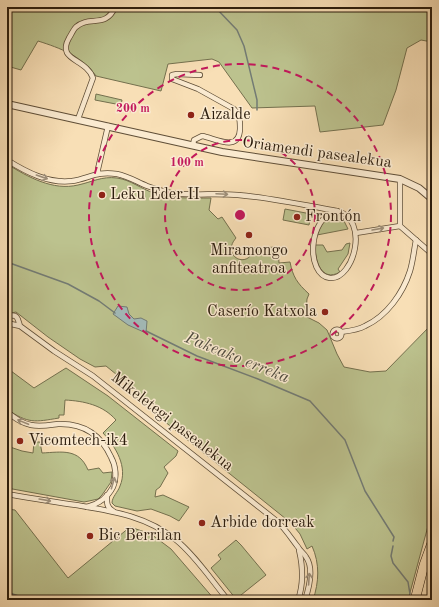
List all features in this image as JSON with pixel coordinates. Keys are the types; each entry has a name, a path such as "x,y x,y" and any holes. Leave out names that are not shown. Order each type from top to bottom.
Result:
{"highway":[{"path":"415,600 424,565 432,543"}],"street":[{"path":"78,119 93,78 88,68 69,56 65,49 66,44 77,26 89,22 102,21 110,16 115,7"},
{"name":"Oriamendi pasealekua","path":"193,145 194,140 202,136 220,142 235,141 239,138 240,132 239,114 234,109 198,89 172,79 172,75 177,74 200,75"},
{"name":"Oriamendi pasealekua","path":"7,104 242,156 400,179 419,188 432,199"},
{"path":"98,173 108,126"},
{"path":"7,160 28,172 62,182 71,181 98,173 119,174 158,190 172,193 215,193 249,196 343,212 353,223 356,233 353,255 348,267 338,276 332,278 324,276 319,271 314,259 314,236 324,218 331,212 337,211"},
{"path":"400,179 400,226 432,254"},
{"path":"356,233 400,226"},
{"path":"341,332 365,327 382,316 394,302 404,286 410,270 416,240"},
{"name":"Mikeletegi pasealekua","path":"20,326 54,351 93,376 278,522 307,557 310,568 305,600"},
{"path":"7,412 19,421 33,425 72,425 91,432 100,439 109,451 113,460 115,481 107,495 98,502 85,507"},
{"path":"7,494 118,512"},
{"path":"107,495 107,506 109,509 152,524 176,540 192,556 228,600"},
{"name":"Mikeletegi pasealekua","path":"298,548 303,575 302,588 298,600"}],"green space":[{"path":"7,7 432,7 432,42 421,40 407,48 396,90 383,125 320,132 315,106 252,108 219,62 212,59 168,64 161,91 96,76 77,58 62,50 38,41 21,70 7,66"},
{"path":"96,94 122,100 121,105 95,100"},
{"path":"7,164 23,174 41,182 59,186 78,185 107,178 117,178 161,195 182,198 211,198 209,210 218,219 222,217 236,238 231,250 233,255 242,260 247,259 251,255 254,248 278,247 279,263 290,262 296,280 309,294 307,299 307,317 319,323 327,330 344,367 370,372 386,371 432,324 432,518 428,526 408,600 313,600 318,573 315,553 312,546 307,549 300,534 291,523 164,421 164,413 106,366 95,367 80,359 48,337 16,312 7,314"},
{"name":"Frontón","path":"285,209 311,214 309,225 283,220"},
{"path":"335,213 348,219 344,221 348,229 317,235 326,219"},
{"path":"350,243 348,254 338,269 340,272 333,275 328,275 320,268 316,257 315,245 323,245 327,252 342,250 346,244"},
{"path":"7,368 34,388 66,368 108,396 178,451 176,456 164,467 168,473 160,487 156,490 155,497 163,495 189,507 179,521 151,509 137,511 115,506 112,503 120,486 123,472 122,465 116,451 103,433 116,420 111,415 93,405 79,401 65,400 64,415 59,415 59,418 32,421 14,414 7,409"},
{"path":"34,442 40,442 42,453 69,453 80,458 88,470 99,468 103,473 112,472 111,482 98,499 84,502 7,488 7,446 33,453"},
{"path":"7,509 15,510 68,578 130,527 151,534 171,549 215,600 7,600"},
{"path":"236,540 266,575 236,599 211,568 221,559 218,555"}],"water":[{"path":"118,306 127,307 129,314 134,319 141,318 147,321 146,333 128,325 113,314"}],"waterway":[{"path":"215,7 237,30 244,46 257,100 257,110"},
{"name":"Pakeako erreka","path":"7,262 68,284 99,301 115,313"},
{"name":"Pakeako erreka","path":"146,331 197,356 258,379 310,401 345,440 365,491 394,537 393,541"},
{"name":"Pakeako erreka","path":"393,546 391,556 393,563 408,582 410,594"},
{"path":"7,592 30,600"}],"place":[{"name":"Aizalde","path":"191,115"},
{"name":"Leku Eder II","path":"102,195"},
{"name":"Frontón","path":"297,217"},
{"name":"Miramongo anfiteatroa","path":"249,235"},
{"name":"Caserío Katxola","path":"325,312"},
{"name":"Vicomtech-ik4","path":"20,441"},
{"name":"Arbide dorreak","path":"202,523"},
{"name":"Bic Berrilan","path":"90,536"}]}
